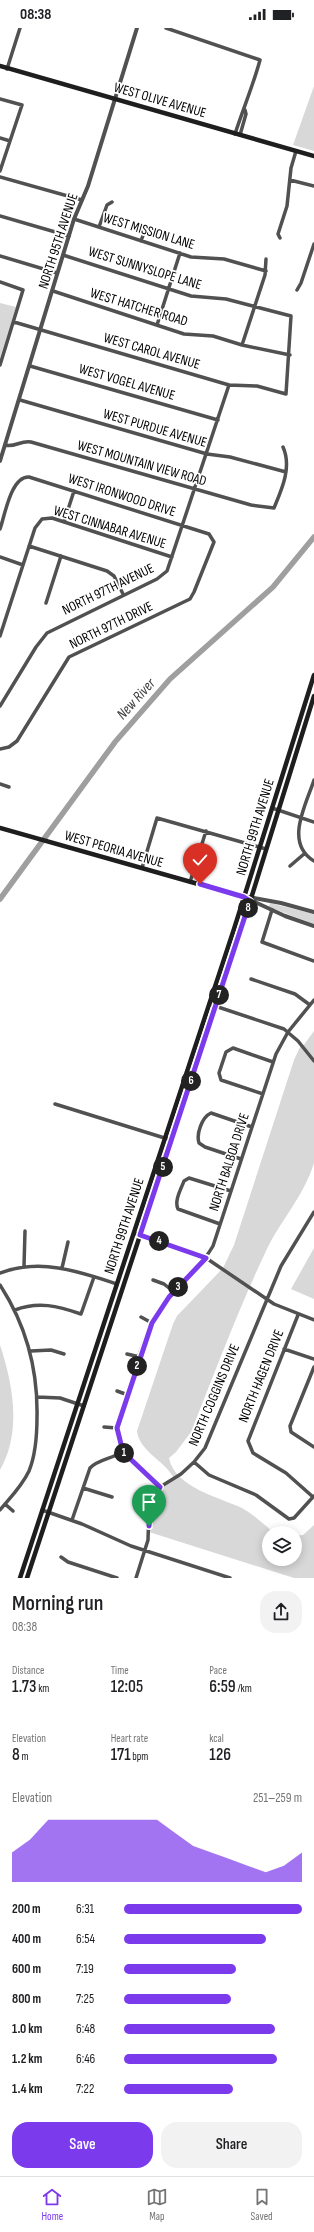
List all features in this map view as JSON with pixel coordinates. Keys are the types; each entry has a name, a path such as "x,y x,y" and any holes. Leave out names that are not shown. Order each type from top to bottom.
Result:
{"main road":[{"name":"WEST OLIVE AVENUE","path":"0,66 314,156"},
{"name":"NORTH 99TH AVENUE","path":"20,1578 224,960 314,676"},
{"name":"NORTH 99TH AVENUE","path":"27,1578 251,899 314,696"},
{"path":"296,733 302,734"},
{"name":"WEST PEORIA AVENUE","path":"0,828 244,897"},
{"path":"224,960 230,963"},
{"path":"153,1176 159,1178"},
{"path":"125,1259 132,1261"}],"street":[{"path":"7,69 20,28"},
{"name":"NORTH 95TH AVENUE","path":"0,461 20,400 74,219 82,200 137,28"},
{"path":"166,28 260,60 244,110 241,113 238,134"},
{"path":"0,99 22,105 0,171"},
{"path":"0,138 10,141"},
{"path":"280,238 278,234 287,206 296,150"},
{"path":"0,177 82,200"},
{"path":"290,180 314,186"},
{"path":"99,227 107,206 112,202"},
{"path":"0,216 69,236"},
{"name":"WEST MISSION LANE","path":"74,219 191,257 230,260 266,271"},
{"path":"141,241 145,230 149,227"},
{"path":"297,290 302,283 314,244"},
{"path":"157,324 180,253"},
{"name":"WEST SUNNYSLOPE LANE","path":"63,255 194,296 226,298 254,307 291,316 290,355"},
{"path":"0,256 57,273"},
{"path":"242,345 266,271 266,259"},
{"path":"0,282 24,290 0,365"},
{"name":"WEST HATCHER ROAD","path":"53,291 187,334 214,336 242,345 290,355"},
{"name":"WEST CAROL AVENUE","path":"14,322 229,385 257,386 286,394 290,355"},
{"name":"WEST VOGEL AVENUE","path":"30,366 218,420"},
{"name":"NORTH 97TH AVENUE","path":"0,706 36,647 47,633 163,575 168,568 229,385"},
{"name":"WEST PURDUE AVENUE","path":"20,400 207,454 230,457 286,472"},
{"name":"WEST MOUNTAIN VIEW ROAD","path":"5,445 12,446 24,441 31,442 257,507 274,508 286,472"},
{"path":"283,447 287,455 286,472"},
{"name":"WEST IRONWOOD DRIVE","path":"0,529 14,484 21,478 32,477 209,534 213,539"},
{"path":"64,522 74,491"},
{"name":"WEST CINNABAR AVENUE","path":"29,546 36,526 40,520 49,518 172,557"},
{"name":"NORTH 97TH DRIVE","path":"0,749 9,747 17,741 69,658 190,599 212,548 213,539"},
{"path":"0,636 29,546 111,574 123,594"},
{"path":"46,603 61,556"},
{"path":"0,557 23,565"},
{"path":"314,780 302,818 298,838 304,854 314,861"},
{"path":"0,784 9,787"},
{"path":"272,808 314,822"},
{"path":"142,868 157,818 266,849"},
{"path":"190,882 206,832"},
{"path":"290,866 304,854"},
{"name":"WEST PEORIA AVENUE","path":"244,897 314,912"},
{"name":"WEST PEORIA AVENUE","path":"251,899 272,910 314,926"},
{"path":"272,910 262,942 314,961"},
{"path":"251,979 295,994 310,1005"},
{"name":"NORTH BALBOA DRIVE","path":"117,1428 152,1323 174,1292 206,1258 220,1224 273,1062 288,1032 314,1000"},
{"path":"209,1004 276,1025 288,1032 314,1061"},
{"path":"262,1094 220,1080 218,1076 226,1052 233,1048 273,1062"},
{"path":"55,1104 171,1140"},
{"path":"242,1159 201,1146 198,1141 200,1129 204,1119 211,1113 252,1126"},
{"path":"220,1224 178,1209 176,1204 180,1192 184,1181 190,1178 231,1191"},
{"name":"NORTH COGGINS DRIVE","path":"136,1578 145,1551 149,1532 149,1508 152,1498 160,1487 181,1474 194,1462 205,1448 266,1299 285,1257 314,1212"},
{"path":"24,1266 25,1231"},
{"path":"134,1233 206,1258 228,1271 266,1299 298,1315 314,1320"},
{"path":"62,1268 68,1242"},
{"path":"0,1273 24,1266 62,1268 94,1276 117,1284"},
{"path":"15,1310 24,1307 46,1305 81,1314 94,1276"},
{"path":"153,1280 164,1284 174,1292"},
{"path":"0,1285 15,1310 30,1351 37,1397 37,1434 32,1461 25,1479 0,1510"},
{"name":"NORTH HAGEN DRIVE","path":"248,1446 248,1436 298,1315"},
{"path":"141,1317 152,1323"},
{"path":"284,1349 314,1359"},
{"path":"30,1351 51,1350 64,1354"},
{"path":"127,1354 140,1357"},
{"path":"314,1367 290,1426 291,1432 314,1448"},
{"path":"117,1391 128,1395"},
{"path":"37,1397 60,1398 84,1406"},
{"path":"104,1427 117,1428 123,1452 160,1487"},
{"path":"194,1462 209,1475 256,1495 289,1519 294,1518 314,1496 286,1473 252,1453 248,1446 244,1449"},
{"path":"72,1520 90,1468 94,1464 123,1452"},
{"path":"83,1488 112,1497"},
{"path":"5,1504 13,1511"},
{"path":"42,1510 72,1520 145,1551 230,1578"},
{"path":"61,1556 68,1562 117,1578"}],"shaded area":[{"path":"314,86 314,151 293,145"},
{"path":"0,303 16,307 0,358"},
{"path":"270,903 314,914 314,924 269,907"},
{"path":"314,1031 314,1163 310,1175 298,1197 266,1251 227,1341 191,1432 176,1452 169,1458 173,1468 180,1477 189,1484 242,1508 266,1526 262,1526 262,1566 302,1566 302,1535 314,1525 314,1578 294,1578 149,1532 149,1514 154,1494 174,1478 165,1466 142,1444 137,1431 177,1316 223,1268 234,1245 294,1060 301,1045 303,1046"},
{"path":"314,1248 314,1299 291,1289"},
{"path":"0,1345 12,1392 13,1424 7,1455 0,1470"}],"waterway":[{"name":"New River","path":"0,899 115,742 170,679 273,587 314,537"}],"route":[{"path":"149,1526 150,1502 160,1487 123,1452 119,1441 117,1428 152,1323 158,1311 169,1297 206,1258 140,1235 250,901 244,897 200,884"}]}
